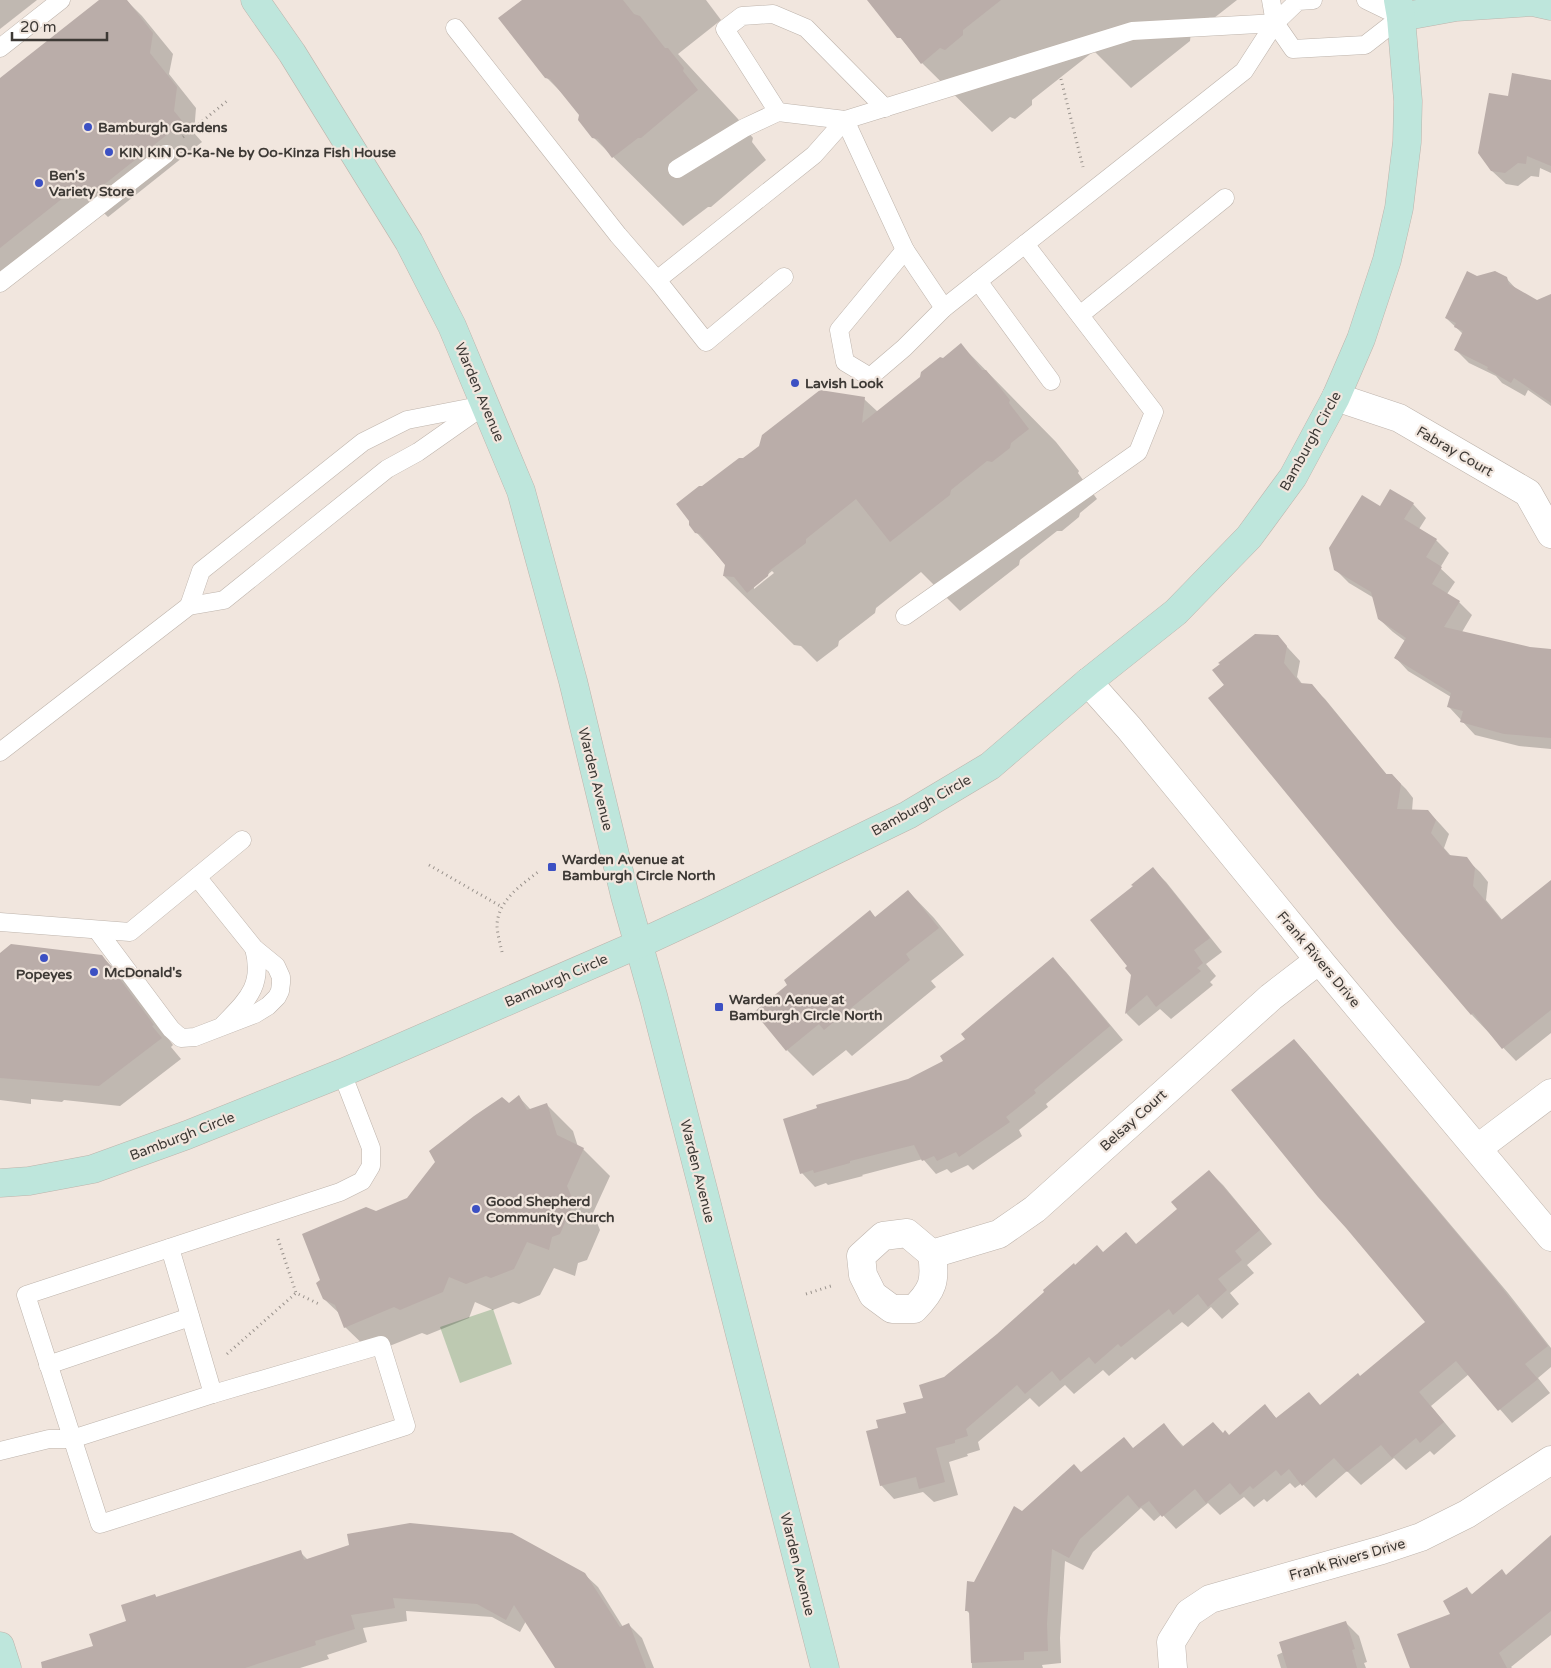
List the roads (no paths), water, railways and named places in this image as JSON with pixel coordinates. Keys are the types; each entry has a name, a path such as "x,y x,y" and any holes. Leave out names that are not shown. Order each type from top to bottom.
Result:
{"street":[{"name":"Warden Avenue","path":"255,0 292,53 408,242 452,326 521,492 573,681 625,896 699,1174 825,1668"},
{"path":"1400,8 1456,7 1533,2 1551,6"},
{"name":"Bamburgh Circle","path":"0,1183 29,1181 93,1169 187,1135 342,1073 638,944 908,815 990,766 1088,682 1176,612 1249,537 1293,477 1336,397 1361,339 1387,260 1399,208 1408,142 1408,102 1400,8"},
{"name":"Fabray Court","path":"1336,397 1399,418 1528,493 1551,534"},
{"name":"Frank Rivers Drive","path":"1088,682 1135,735 1319,960 1551,1237"},
{"name":"Belsay Court","path":"932,1254 999,1234 1035,1209 1271,997 1319,960"},
{"path":"1478,1148 1551,1092"},
{"name":"Frank Rivers Drive","path":"1173,1668 1170,1642 1190,1613 1210,1598 1382,1550 1421,1537 1467,1514 1551,1460"},
{"path":"0,1646 7,1668"}],"lane":[{"path":"0,48 61,0"},
{"path":"1271,0 1275,24 1293,49 1365,45 1400,8"},
{"path":"905,250 839,330 845,362 870,377 904,348 944,308 978,280 1244,71 1275,24 1298,1 1313,0"},
{"path":"1366,0 1400,8"},
{"path":"778,112 725,29 742,16 773,14 806,28 885,108"},
{"path":"677,169 744,128 778,112 845,120 1132,31 1275,24"},
{"path":"455,28 618,235 657,280 706,342 784,277"},
{"path":"657,280 814,156 845,120"},
{"path":"845,120 905,250 944,308"},
{"path":"0,282 171,148"},
{"path":"1080,315 1225,198"},
{"path":"905,616 1138,452 1154,412 1025,244"},
{"path":"978,280 1051,381"},
{"path":"189,606 201,571 363,442 407,420 485,405"},
{"path":"0,752 189,606 224,600 387,469 418,452 485,405"},
{"path":"0,922 130,932 242,840"},
{"path":"97,930 181,1038 195,1037 255,1014 268,1006 280,991 281,977 276,966 254,948 197,877"},
{"path":"223,1026 245,1001 255,982 258,973 254,948"},
{"path":"0,1451 50,1439 72,1439 213,1394 381,1345 406,1426 100,1524 72,1439 48,1365 26,1295 340,1192 362,1181 371,1166 372,1148 342,1073"},
{"path":"170,1248 213,1394"},
{"path":"48,1365 190,1317"}],"place":[{"name":"Bamburgh Gardens","path":"88,127"},
{"name":"KIN KIN O-Ka-Ne by Oo-Kinza Fish House","path":"109,152"},
{"name":"Ben's Variety Store","path":"39,183"},
{"name":"Lavish Look","path":"795,383"},
{"name":"Warden Avenue at Bamburgh Circle North","path":"552,867"},
{"name":"Popeyes","path":"44,958"},
{"name":"McDonald's","path":"94,972"},
{"name":"Warden Aenue at Bamburgh Circle North","path":"719,1007"},
{"name":"Good Shepherd Community Church","path":"476,1209"}]}
